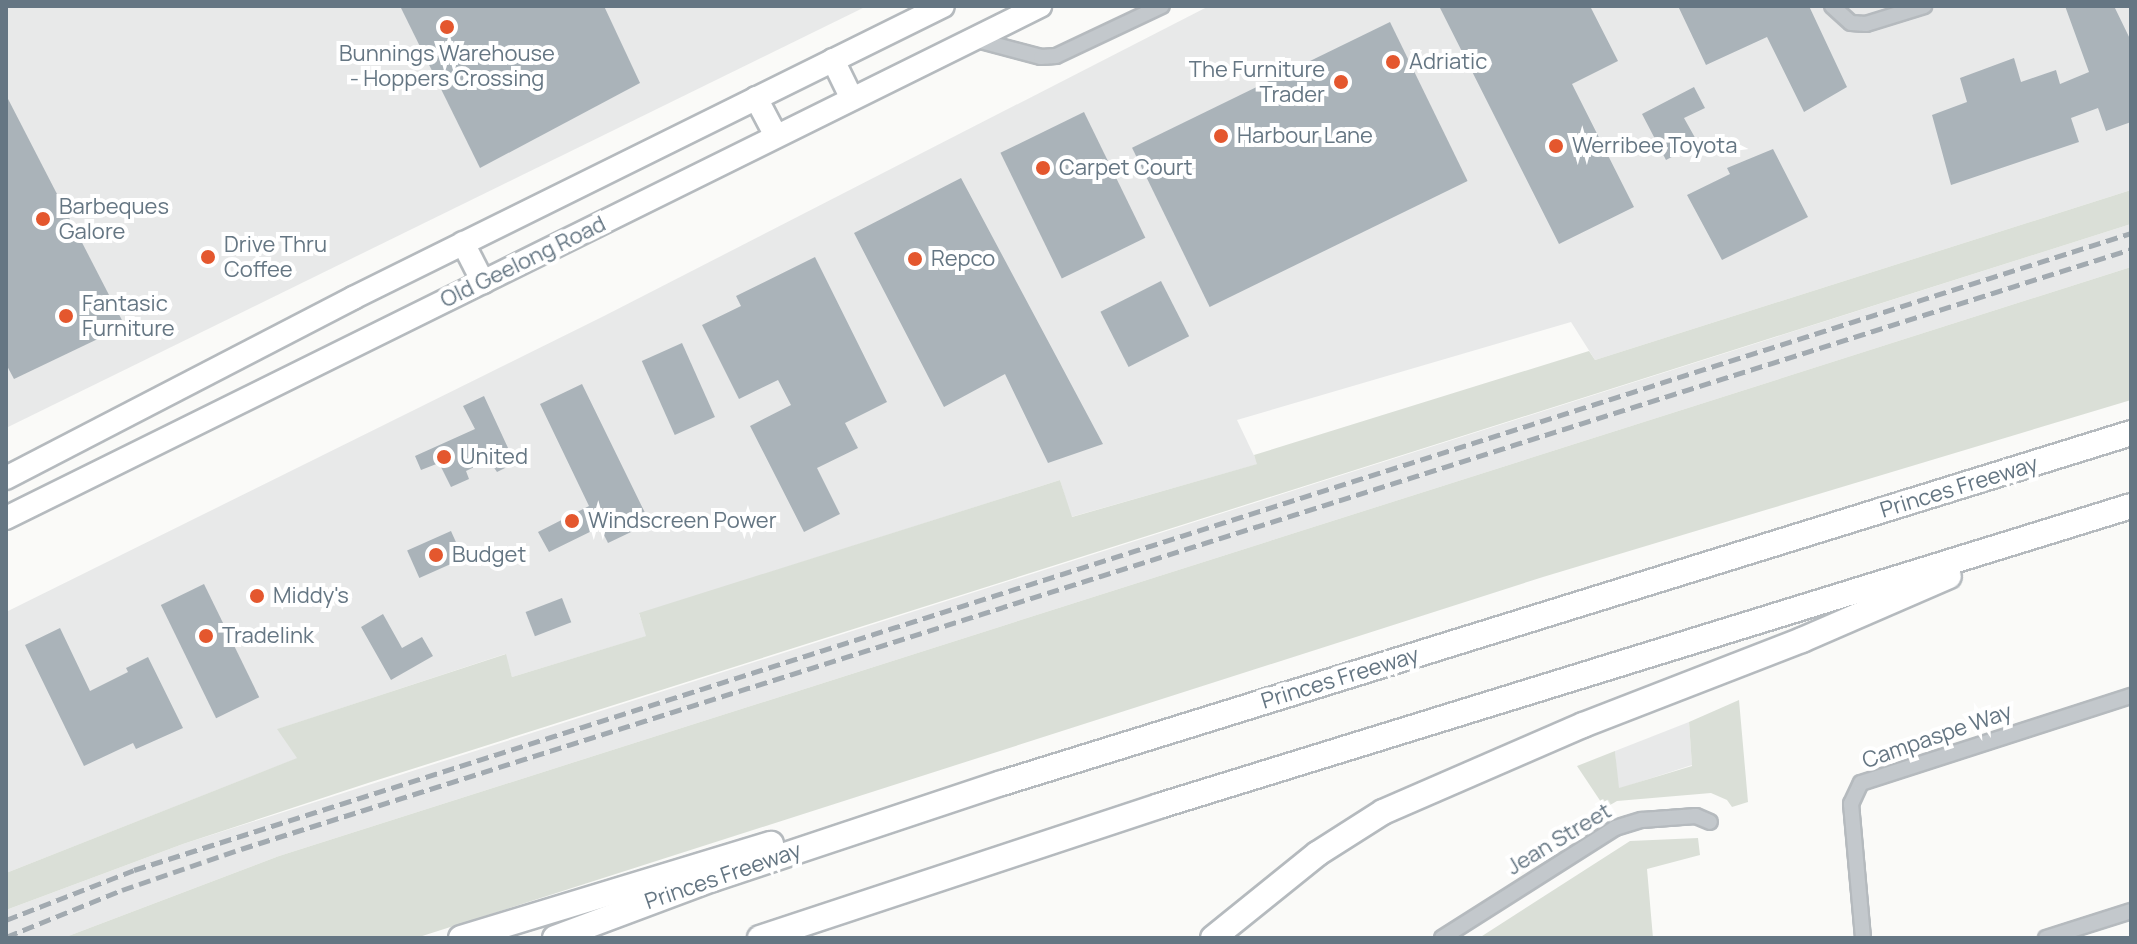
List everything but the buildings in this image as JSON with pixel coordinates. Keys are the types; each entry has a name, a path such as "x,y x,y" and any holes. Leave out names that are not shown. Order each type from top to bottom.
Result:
{"highway":[{"name":"Princes Freeway","path":"555,938 713,879 1002,783 2131,433"},
{"path":"760,938 1159,806 2131,506"},
{"path":"1213,938 1317,854 1383,812 1583,725 1802,640 2054,530"},
{"path":"461,938 682,868 1002,783"}],"main road":[{"name":"Old Geelong Road","path":"6,478 463,243 943,6"},
{"name":"Old Geelong Road","path":"6,518 1040,6"},
{"path":"833,60 852,99"},
{"path":"756,98 776,136"},
{"path":"463,243 483,282"},
{"path":"58,450 73,466 106,466"}],"street":[{"path":"973,39 1041,57 1056,56 1162,6"},
{"path":"1832,6 1851,23 1866,24 1924,6"},
{"name":"Campaspe Way","path":"1863,938 1851,804 1861,783 2131,696"},
{"name":"Jean Street","path":"1442,938 1615,828 1642,820 1696,816 1710,822"},
{"path":"2046,938 2131,911"}],"shaded area":[{"path":"6,6 867,6 6,428"},
{"path":"1209,6 2131,6 2131,190 1595,360 1571,322 1237,420 1258,464 1071,517 1060,480 639,614 647,636 512,677 505,654 278,729 298,758 6,873 6,612 604,316"},
{"path":"2131,190 2131,224 368,783 183,844 6,910 6,873 297,758 277,729 506,654 512,677 646,636 639,613 1060,480 1072,517 1257,464 1254,455 1589,351 1595,360"},
{"path":"2131,224 2131,267 279,856 63,938 6,938 6,910 183,844"},
{"path":"2131,267 2131,400 1543,577 416,938 63,938 279,856"},
{"path":"1739,700 1748,802 1732,807 1727,800 1711,793 1617,801 1605,808 1577,766 1615,751 1619,788 1692,766 1689,722"},
{"path":"1689,722 1692,765 1618,789 1615,751"},
{"path":"1698,838 1700,855 1647,869 1653,938 1479,938 1630,841"}],"railway":[{"path":"6,920 134,870 2131,233"},
{"path":"6,937 122,890 241,849 2131,249"}],"place":[{"name":"Bunnings Warehouse - Hoppers Crossing","path":"447,27"},
{"name":"Adriatic","path":"1393,62"},
{"name":"The Furniture Trader","path":"1341,82"},
{"name":"Harbour Lane","path":"1221,136"},
{"name":"Werribee Toyota","path":"1556,146"},
{"name":"Carpet Court","path":"1043,168"},
{"name":"Barbeques Galore","path":"43,219"},
{"name":"Drive Thru Coffee","path":"208,257"},
{"name":"Repco","path":"915,259"},
{"name":"Fantasic Furniture","path":"66,316"},
{"name":"United","path":"444,457"},
{"name":"Windscreen Power","path":"572,521"},
{"name":"Budget","path":"436,555"},
{"name":"Middy's","path":"257,596"},
{"name":"Tradelink","path":"206,636"}]}
